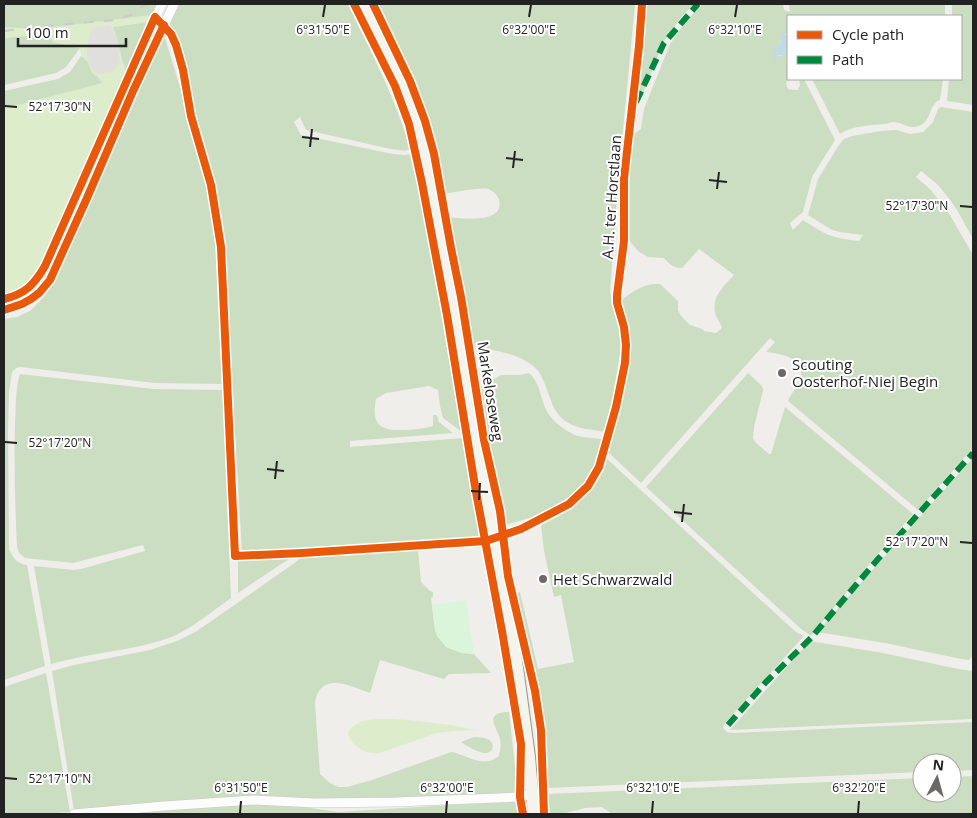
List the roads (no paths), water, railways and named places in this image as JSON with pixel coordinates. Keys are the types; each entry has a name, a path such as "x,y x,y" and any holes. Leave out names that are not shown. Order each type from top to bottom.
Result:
{"main road":[{"name":"Markeloseweg","path":"363,4 402,83 415,118 424,151 490,540 518,679 529,757 534,814"}],"street":[{"path":"4,299 16,296 30,287 41,274 162,4"},
{"path":"4,310 31,299 50,280 133,91 174,4"},
{"name":"A.H. ter Horstlaan","path":"490,540 520,529 570,504 588,486 599,467 604,451 626,363 624,327 616,295 624,241 624,178 640,46 642,4"},
{"path":"78,194 87,198"},
{"path":"74,814 253,800 316,803 396,802 520,797 533,794"}],"water":[{"path":"782,34 787,35 787,57 779,55 774,61 775,46 781,44 780,38"}],"railway":[{"path":"4,31 115,20 131,15 146,4"}],"place":[{"name":"Scouting Oosterhof-Niej Begin","path":"782,373"},
{"name":"Het Schwarzwald","path":"543,579"}]}
